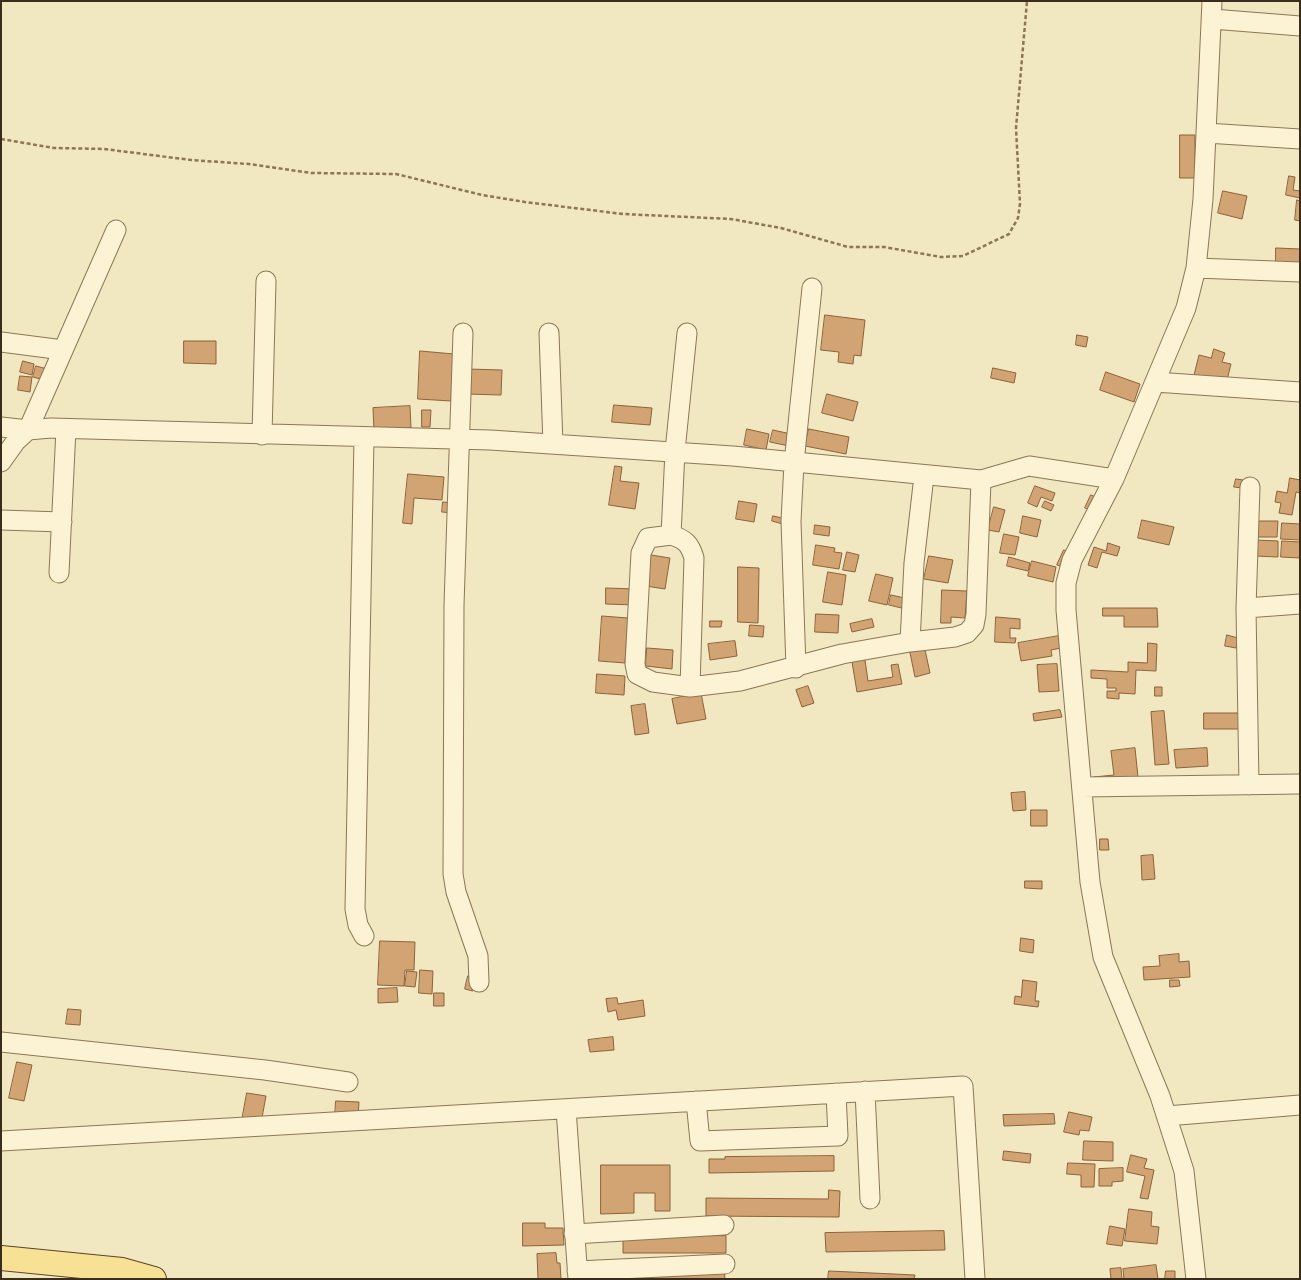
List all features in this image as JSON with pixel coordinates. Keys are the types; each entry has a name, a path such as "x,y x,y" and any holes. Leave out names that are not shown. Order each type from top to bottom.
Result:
{"main road":[{"path":"1,1258 122,1270 154,1279"}],"street":[{"path":"1196,1279 1184,1171 1167,1116 1103,957 1090,882 1066,610 1066,583 1072,560 1114,480 1186,308 1196,268 1203,199 1212,10 1300,26"},
{"path":"1206,133 1300,139"},
{"path":"1,462 16,441 28,430 116,230"},
{"path":"1196,268 1300,272"},
{"path":"262,434 266,281"},
{"path":"796,668 791,558 794,463 812,288"},
{"path":"463,333 454,604 453,874 456,892 478,956 479,982"},
{"path":"549,333 553,444"},
{"path":"671,535 675,452 687,333"},
{"path":"1,342 63,350"},
{"path":"1155,382 1300,392"},
{"path":"1,427 28,430 66,429 262,434 553,444 675,452 981,480 1029,466 1114,480"},
{"path":"59,573 66,429"},
{"path":"364,438 355,909 358,925 364,936"},
{"path":"910,642 914,563 924,476"},
{"path":"690,687 694,558 687,542 682,538 671,535 648,538 641,552 635,664 637,674 653,682 690,687 740,681 796,668 842,654 910,642 955,637 967,633 974,624 976,614 981,480"},
{"path":"1249,785 1246,608 1250,487"},
{"path":"1,520 62,522"},
{"path":"1246,608 1300,604"},
{"path":"1082,787 1300,784"},
{"path":"1,1042 265,1070 348,1082"},
{"path":"1,1142 963,1086 975,1279"},
{"path":"865,1092 870,1199"},
{"path":"696,1101 700,1141 838,1136 836,1093"},
{"path":"1167,1116 1300,1105"},
{"path":"566,1109 577,1275 725,1264"},
{"path":"574,1234 724,1225"}],"path":[{"path":"1,139 54,148 104,149 191,160 249,164 311,173 396,174 525,202 630,215 731,219 781,228 848,247 891,248 940,257 964,256 1009,234 1018,218 1020,204 1016,128 1027,1"}],"building":[{"path":"1180,135 1195,135 1195,178 1180,178"},
{"path":"1289,176 1295,177 1293,190 1300,191 1300,198 1286,195"},
{"path":"1223,191 1247,196 1242,219 1218,213"},
{"path":"1297,200 1300,201 1300,221 1295,220"},
{"path":"1276,248 1300,249 1300,267 1276,266"},
{"path":"825,315 865,320 861,356 854,355 853,364 838,362 839,352 821,350"},
{"path":"1077,335 1088,337 1086,347 1076,345"},
{"path":"184,341 216,341 216,364 184,363"},
{"path":"1214,349 1225,353 1222,362 1231,364 1226,384 1194,375 1199,355 1211,358"},
{"path":"420,351 454,354 451,401 418,399"},
{"path":"23,361 34,364 32,375 20,372"},
{"path":"36,366 47,369 44,380 33,377"},
{"path":"993,368 1016,373 1014,383 991,378"},
{"path":"467,369 502,370 501,395 466,394"},
{"path":"1106,372 1140,384 1134,402 1100,390"},
{"path":"20,376 32,377 30,392 18,390"},
{"path":"827,394 858,402 853,421 822,413"},
{"path":"614,405 652,408 650,425 612,422"},
{"path":"410,406 411,428 374,430 373,408"},
{"path":"422,410 431,410 430,427 422,427"},
{"path":"747,429 769,434 766,450 744,445"},
{"path":"809,429 849,437 846,454 805,446"},
{"path":"773,430 791,434 789,446 770,442"},
{"path":"615,466 622,467 620,481 639,483 635,509 609,505"},
{"path":"408,474 444,477 442,500 414,498 412,524 403,523"},
{"path":"1290,478 1300,480 1300,493 1296,492 1292,515 1279,513 1281,503 1275,502 1277,491 1287,493"},
{"path":"1236,479 1243,480 1242,488 1234,487"},
{"path":"1035,486 1055,493 1052,501 1041,497 1037,507 1028,503"},
{"path":"1091,495 1098,498 1092,511 1085,508"},
{"path":"739,501 757,504 754,522 736,519"},
{"path":"1045,501 1054,505 1051,511 1042,507"},
{"path":"443,502 453,503 452,513 442,512"},
{"path":"994,507 1005,510 999,532 988,530"},
{"path":"773,516 787,519 786,525 772,521"},
{"path":"1023,516 1041,520 1037,537 1020,533"},
{"path":"1142,520 1174,527 1169,545 1138,538"},
{"path":"1254,521 1278,521 1277,537 1254,537"},
{"path":"1282,523 1300,524 1300,540 1281,539"},
{"path":"815,525 830,527 829,536 814,534"},
{"path":"1004,534 1019,537 1015,555 1000,553"},
{"path":"1255,540 1278,541 1278,557 1255,556"},
{"path":"1282,541 1300,542 1300,558 1281,557"},
{"path":"1108,543 1120,547 1117,556 1102,552 1097,568 1088,565 1094,547 1106,551"},
{"path":"816,545 835,548 834,552 842,553 839,569 813,565"},
{"path":"1064,550 1070,552 1063,567 1057,565"},
{"path":"847,552 859,555 855,572 843,570"},
{"path":"651,555 670,558 665,589 646,586"},
{"path":"929,556 953,560 948,583 924,579"},
{"path":"1009,557 1030,563 1028,571 1007,566"},
{"path":"1032,561 1056,567 1053,582 1028,576"},
{"path":"738,567 759,568 758,623 738,622"},
{"path":"828,572 846,575 842,605 823,602"},
{"path":"876,574 893,578 887,605 869,601"},
{"path":"606,588 636,589 635,605 606,604"},
{"path":"942,590 967,591 965,618 951,617 951,623 941,623"},
{"path":"891,595 909,599 906,609 889,605"},
{"path":"1103,608 1157,608 1158,627 1124,627 1124,616 1103,616"},
{"path":"816,614 839,615 838,633 815,632"},
{"path":"602,616 628,618 625,663 599,661"},
{"path":"996,617 1020,619 1020,629 1010,628 1010,638 1016,638 1015,643 995,642"},
{"path":"872,619 874,627 852,632 850,624"},
{"path":"710,621 722,621 721,627 710,627"},
{"path":"750,625 764,626 763,637 749,636"},
{"path":"1227,635 1238,638 1236,648 1225,646"},
{"path":"1059,636 1061,648 1051,650 1052,656 1021,661 1018,643"},
{"path":"735,641 737,656 710,660 708,644"},
{"path":"1148,643 1157,644 1156,671 1136,670 1135,694 1119,693 1119,699 1107,698 1107,691 1116,691 1116,688 1107,688 1107,679 1091,678 1091,670 1128,672 1128,662 1147,663"},
{"path":"924,645 930,673 915,677 909,648"},
{"path":"647,648 673,650 672,669 646,666"},
{"path":"865,660 868,681 893,677 891,665 898,664 902,684 857,692 852,662"},
{"path":"1057,664 1059,691 1039,692 1037,665"},
{"path":"597,674 625,676 624,695 596,693"},
{"path":"808,686 814,703 802,707 796,690"},
{"path":"1155,687 1162,687 1162,696 1155,696"},
{"path":"701,693 706,719 677,724 672,699"},
{"path":"645,704 649,733 635,735 631,706"},
{"path":"1060,710 1062,717 1034,721 1033,714"},
{"path":"1164,711 1169,764 1155,765 1151,712"},
{"path":"1204,713 1243,713 1243,729 1204,729"},
{"path":"1135,748 1138,777 1094,782 1094,777 1114,775 1111,751"},
{"path":"1207,748 1208,766 1176,768 1174,750"},
{"path":"1025,792 1026,810 1013,811 1011,793"},
{"path":"1031,810 1047,810 1047,826 1031,826"},
{"path":"1100,839 1108,839 1109,850 1100,850"},
{"path":"1153,855 1155,879 1142,880 1141,856"},
{"path":"1025,881 1042,881 1042,889 1025,888"},
{"path":"1021,938 1034,940 1033,953 1020,951"},
{"path":"380,941 415,942 414,970 405,970 404,986 378,985"},
{"path":"1179,954 1179,962 1189,961 1190,977 1144,980 1143,967 1160,966 1159,956"},
{"path":"420,970 433,971 432,994 419,993"},
{"path":"407,971 417,972 415,987 405,986"},
{"path":"468,976 476,978 473,991 465,989"},
{"path":"1023,980 1037,982 1035,1001 1039,1001 1038,1007 1014,1004 1015,996 1021,997"},
{"path":"1170,980 1179,980 1180,986 1170,987"},
{"path":"397,988 398,1002 378,1003 378,989"},
{"path":"434,993 444,993 444,1006 434,1006"},
{"path":"617,998 618,1004 643,1000 645,1016 618,1020 616,1010 608,1012 606,999"},
{"path":"68,1009 81,1010 80,1025 66,1024"},
{"path":"613,1037 614,1050 590,1052 588,1040"},
{"path":"17,1062 32,1065 24,1101 9,1098"},
{"path":"247,1093 266,1096 261,1123 242,1120"},
{"path":"336,1101 359,1102 358,1118 335,1116"},
{"path":"1069,1112 1092,1117 1089,1131 1080,1130 1079,1135 1064,1132"},
{"path":"1054,1114 1055,1124 1004,1126 1003,1115"},
{"path":"1084,1141 1113,1142 1113,1161 1083,1160"},
{"path":"1004,1151 1031,1154 1030,1163 1003,1160"},
{"path":"1131,1155 1147,1159 1144,1168 1154,1170 1148,1199 1140,1198 1145,1176 1127,1172"},
{"path":"834,1156 834,1171 709,1173 709,1159 725,1159 725,1157"},
{"path":"1068,1163 1095,1164 1094,1187 1081,1187 1081,1175 1067,1174"},
{"path":"601,1165 670,1165 670,1211 655,1211 655,1193 634,1193 634,1213 601,1214"},
{"path":"1123,1168 1123,1181 1112,1182 1112,1186 1099,1186 1099,1169"},
{"path":"829,1190 840,1191 839,1217 706,1216 706,1198 828,1199"},
{"path":"1129,1209 1152,1212 1151,1226 1159,1227 1157,1244 1125,1241"},
{"path":"523,1223 545,1223 545,1228 563,1228 564,1245 523,1246"},
{"path":"1110,1226 1125,1229 1122,1246 1107,1244"},
{"path":"944,1231 945,1250 826,1252 825,1233"},
{"path":"726,1236 726,1253 623,1253 623,1237"},
{"path":"556,1253 557,1263 560,1263 561,1279 538,1279 537,1254"},
{"path":"1156,1265 1158,1279 1124,1279 1123,1269"},
{"path":"1121,1268 1122,1279 1111,1279 1110,1269"},
{"path":"724,1270 725,1279 623,1279 623,1274"},
{"path":"829,1271 915,1275 914,1279 828,1279"},
{"path":"1166,1271 1175,1271 1175,1279 1165,1279"}]}
